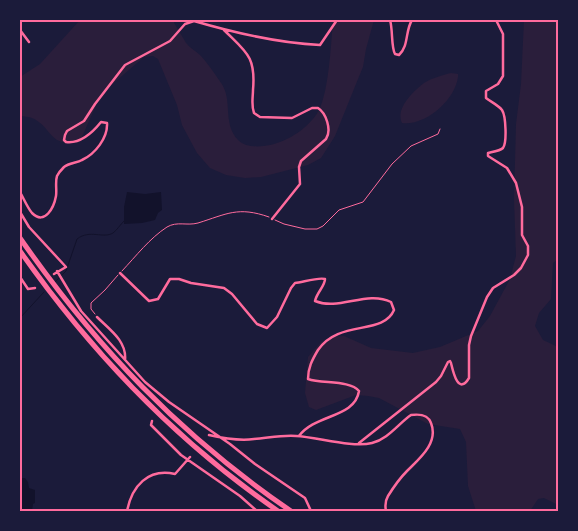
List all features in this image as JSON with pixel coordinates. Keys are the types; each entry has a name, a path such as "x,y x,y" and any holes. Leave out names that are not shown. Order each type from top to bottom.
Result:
{"highway":[{"path":"20,238 100,343 151,397 208,449 291,511"},
{"path":"20,251 53,296"},
{"path":"20,256 100,353 147,403 202,453 278,511"}],"street":[{"path":"20,192 31,212 36,216 44,217 49,214 57,193 57,176 65,166 81,161 92,154 98,147 107,129 107,123 101,122 89,136 75,142 66,142 64,140 65,135 84,121 125,65 170,40 189,22 194,21 251,37 320,45 337,20"},
{"path":"390,20 393,30 393,51 399,55 406,43 408,27 412,20"},
{"path":"359,444 436,382 448,362 451,363 455,379 463,384 467,382 469,378 469,345 471,336 487,297 493,288 521,268 528,255 528,246 522,235 522,207 516,183 506,168 488,156 488,153 503,148 505,140 504,114 501,109 486,98 486,92 498,84 503,76 503,34 496,20"},
{"path":"223,29 248,53 254,68 252,101 254,113 260,117 292,118 312,108 318,108 324,114 329,130 326,139 301,161 299,167 300,184 272,218"},
{"path":"20,30 29,42"},
{"path":"20,212 29,227 66,267 57,273 81,311 145,382 169,402 305,498 311,511"},
{"path":"120,273 149,302 158,299 170,279 224,288 232,294 257,324 267,328 277,317 295,283 320,278 326,279 326,282 316,294 315,301 321,303 369,298 385,299 391,302 394,310 388,319 382,323 336,334 322,345 315,355 308,369 308,379 314,382 352,386 359,391 358,397 346,410 314,422 299,436"},
{"path":"20,277 28,289 35,288"},
{"path":"97,317 121,343 125,353 125,360"},
{"path":"166,406 169,402"},
{"path":"209,435 222,438 253,440 279,436 299,436 370,444 380,440 412,415 424,415 430,419 432,424 433,432 430,445 425,454 406,472 388,496 385,502 386,511"},
{"path":"152,421 151,425 157,432 258,511"},
{"path":"127,511 132,494 148,477 160,472 175,474 188,458"}],"path":[{"path":"97,317 91,309 91,302 161,232 174,224 196,224 230,212 249,212 304,229 317,229 323,226 339,210 360,204 392,164 411,146 438,134 440,129"}],"shaded area":[{"path":"80,20 174,20 186,43 203,58 223,86 226,93 229,120 233,134 241,143 249,146 266,146 291,137 305,127 319,110 327,79 333,20 374,20 363,67 335,136 321,158 308,165 261,177 245,178 226,175 210,168 197,153 182,125 177,105 158,59 153,56 144,57 101,94 81,139 71,142 58,140 39,122 32,118 20,116 20,77 40,64"},
{"path":"524,20 558,20 558,259 553,263 551,299 539,313 535,326 543,340 558,347 558,505 544,498 538,499 530,511 476,511 468,486 466,442 460,429 428,424 379,398 368,396 356,395 316,410 309,407 305,393 308,357 321,342 331,337 344,336 371,348 413,353 440,347 478,331 490,316 510,279 516,256 514,199 516,124 521,84"},
{"path":"451,73 458,74 456,86 438,110 420,120 402,123 401,112 403,106 415,91 427,81"},
{"path":"127,192 145,194 161,192 162,210 158,213 155,220 124,224 124,207"},
{"path":"20,478 25,478 29,488 35,490 35,503 33,504 32,511 20,511"}],"waterway":[{"path":"55,282 66,271 77,239 91,234 109,235 124,221"},
{"path":"20,318 44,292"}]}
